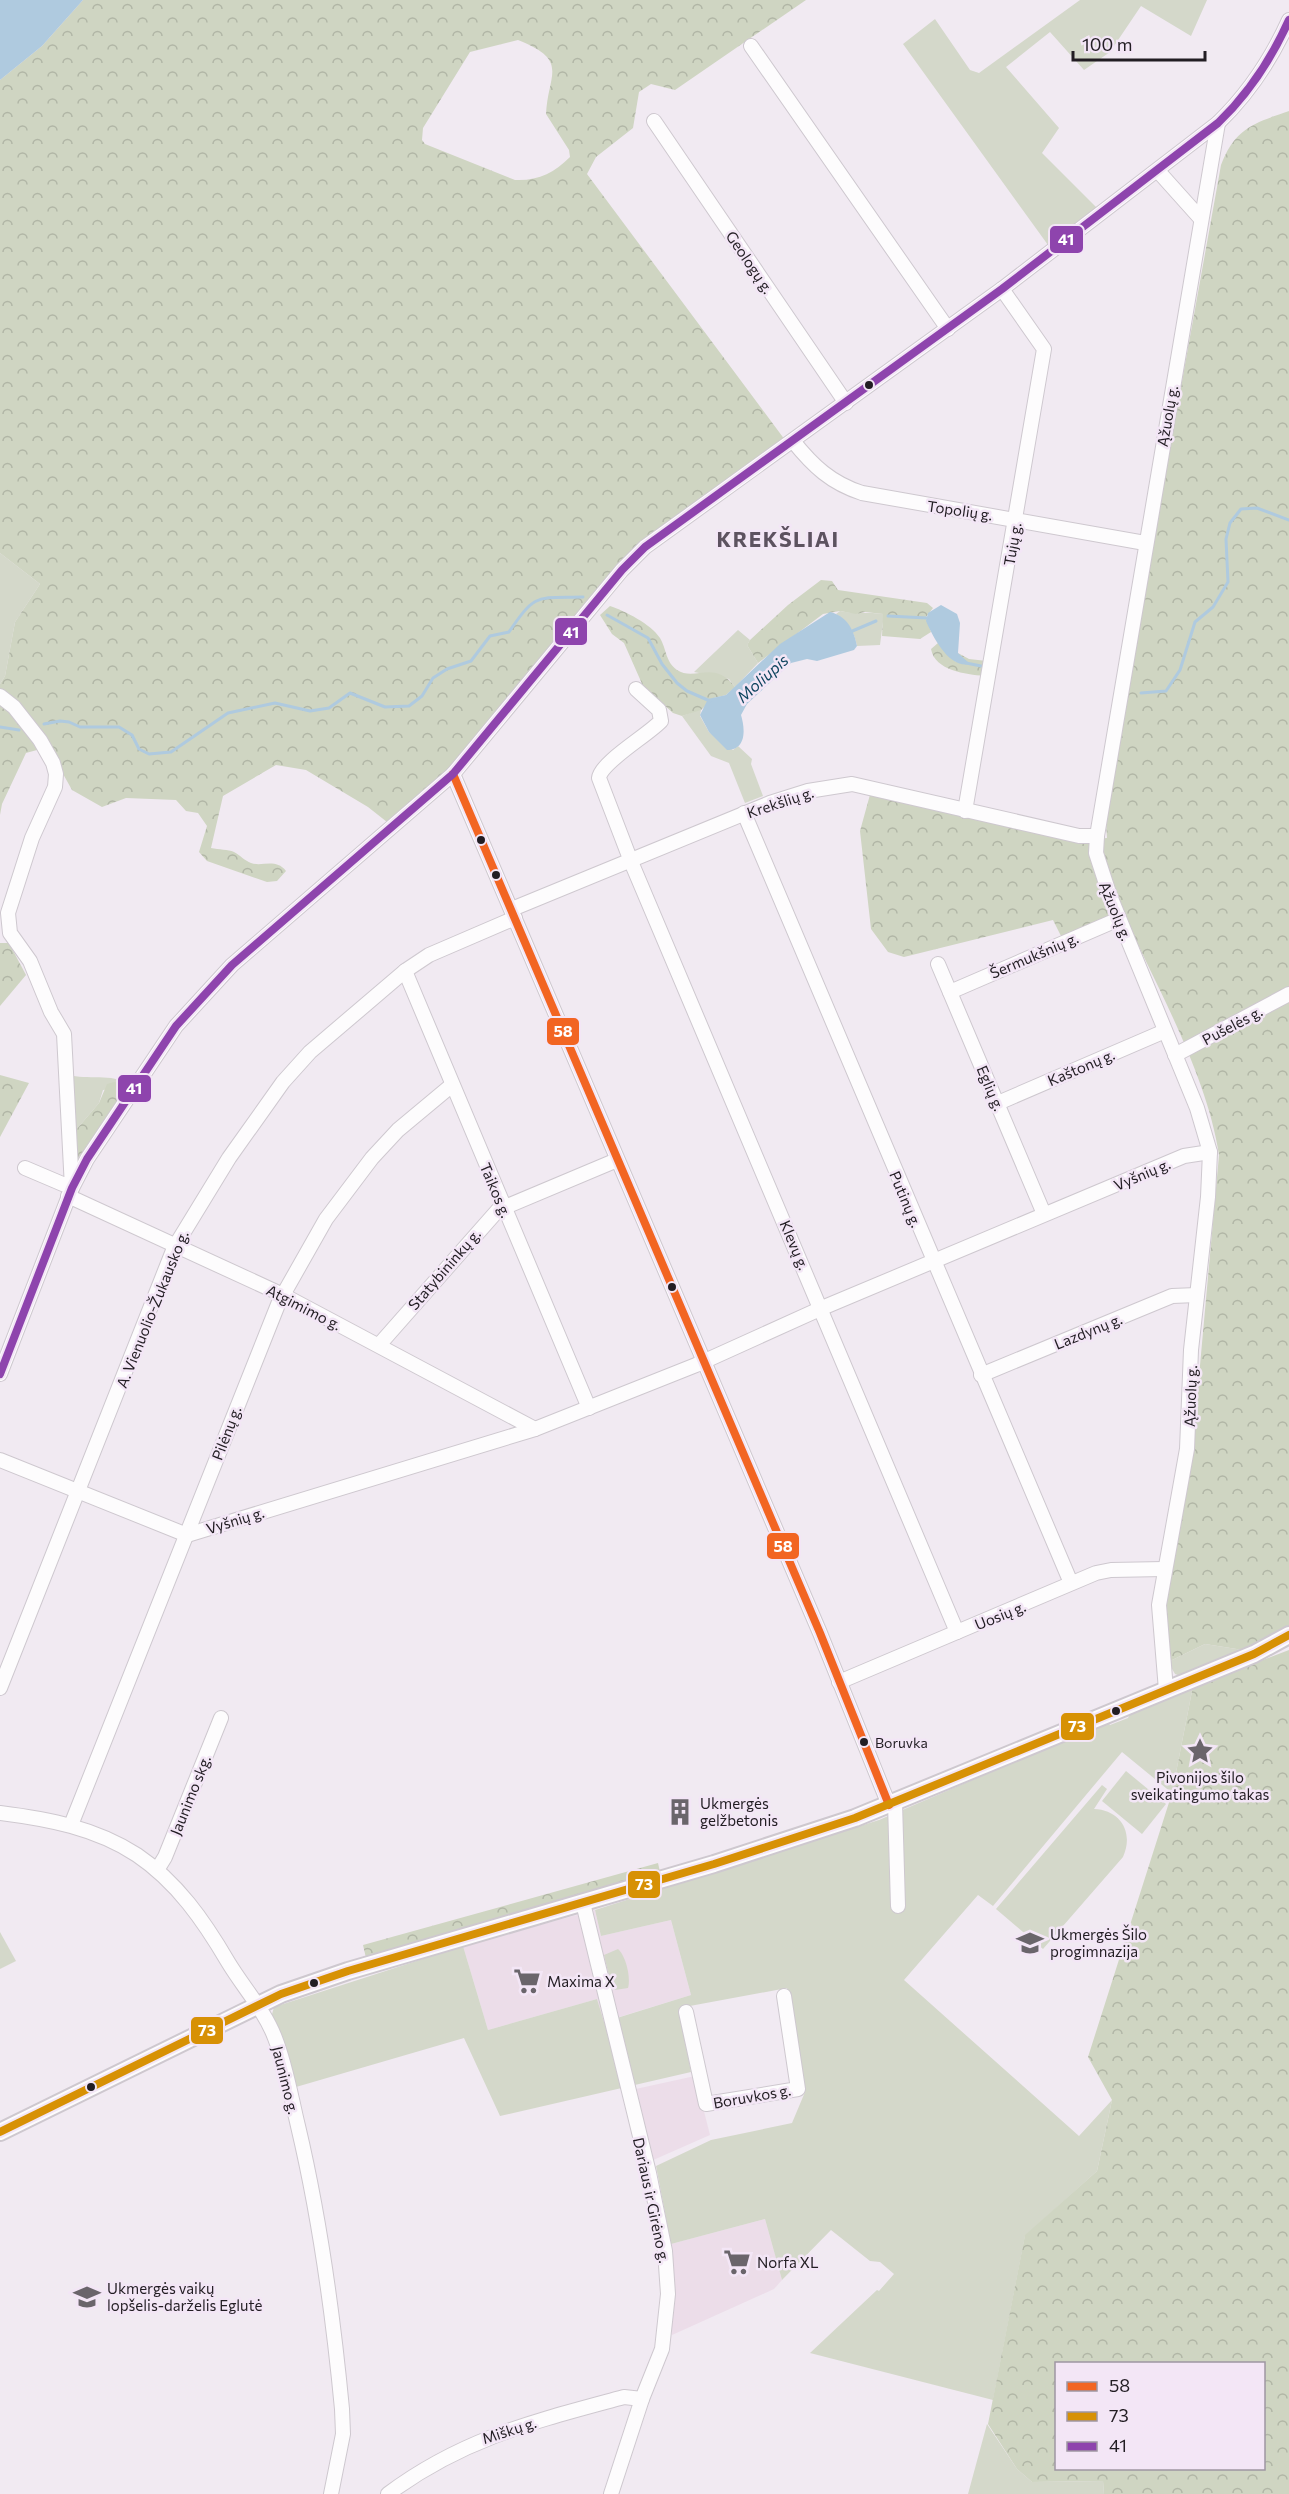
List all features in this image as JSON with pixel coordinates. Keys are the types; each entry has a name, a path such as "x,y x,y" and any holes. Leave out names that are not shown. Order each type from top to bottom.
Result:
{"main road":[{"path":"0,2132 256,2005 321,1979 795,1839 892,1804 1254,1654 1289,1635"},
{"path":"1254,1654 1289,1644"}],"street":[{"path":"0,1374 70,1192 87,1159 176,1026 231,965 453,774 622,570 645,547 948,329 1218,123 1236,105 1260,74 1289,20"},
{"path":"751,46 948,329"},
{"name":"Geologų g.","path":"654,121 846,402"},
{"name":"Ąžuolų g.","path":"1166,1690 1159,1622 1164,1569 1187,1449 1197,1295 1208,1197 1210,1152 1206,1132 1100,867 1097,836 1218,123"},
{"path":"1158,171 1201,219"},
{"name":"Tujų g.","path":"965,811 1044,350 1002,289"},
{"name":"Topolių g.","path":"793,441 819,470 844,487 902,501 1017,518 1145,543"},
{"name":"Klevų g.","path":"636,689 659,710 661,721 650,733 602,767 599,778 630,860 822,1308 957,1632"},
{"path":"0,696 14,707 40,740 56,774 55,787 32,837 8,913 10,933 30,961 51,1012 64,1034 70,1192"},
{"path":"453,774 892,1804 898,1905"},
{"name":"Krekšlių g.","path":"514,914 630,860 744,813 808,791 852,784 1079,836 1097,836"},
{"name":"Putinų g.","path":"744,813 933,1263 1071,1583"},
{"name":"A. Vienuolio-Žukausko g.","path":"0,1688 80,1492 176,1244 202,1198 283,1082 310,1052 405,971 429,955 514,914"},
{"name":"Šermukšnių g.","path":"950,992 1119,919"},
{"name":"Eglių g.","path":"938,964 1044,1214"},
{"name":"Taikos g.","path":"405,971 589,1408"},
{"name":"Pušelės g.","path":"1175,1055 1289,994"},
{"name":"Kaštonų g.","path":"998,1103 1165,1030"},
{"name":"Pilėnų g.","path":"71,1825 283,1295 326,1219 372,1158 398,1130 452,1085"},
{"name":"Vyšnių g.","path":"0,1460 187,1535 535,1429 703,1362 822,1308 1184,1156 1210,1152"},
{"name":"Statybininkų g.","path":"379,1345 486,1221 503,1208 617,1160"},
{"name":"Atgimimo g.","path":"25,1168 283,1295 535,1429"},
{"name":"Lazdynų g.","path":"981,1375 1172,1296 1197,1295"},
{"name":"Uosių g.","path":"839,1682 1071,1583 1111,1570 1164,1569"},
{"name":"Jaunimo skg.","path":"157,1870 165,1857 221,1718"},
{"name":"Jaunimo g.","path":"0,1813 71,1825 104,1837 157,1870 204,1922 266,2018 282,2060 323,2252 343,2417 343,2434 331,2494"},
{"name":"Dariaus ir Girėno g.","path":"583,1903 649,2173 665,2251 668,2294 664,2337 611,2494"},
{"name":"Boruvkos g.","path":"686,2012 706,2104 798,2089 784,1996"},
{"name":"Miškų g.","path":"388,2494 426,2467 493,2434 624,2397 642,2399"}],"shaded area":[{"path":"1080,0 1207,0 1191,36 1141,6 1110,52 1084,70 1050,32 1006,67 1059,128 1042,153 1098,209 1048,245 903,44 935,19 970,70 979,73"},
{"path":"0,553 40,584 15,622 5,676 0,684"},
{"path":"840,611 884,614 880,645 857,646 850,628 836,614"},
{"path":"738,630 750,640 747,645 758,663 735,687 729,679 694,672"},
{"path":"701,710 700,716 709,732 733,750 738,746 752,759 751,764 763,796 745,803 729,763 711,756 682,716"},
{"path":"69,1075 115,1079 126,1084 122,1094 124,1087 103,1090 99,1103 75,1131"},
{"path":"1205,1644 1243,1650 1180,1676 1175,1674 1168,1662"},
{"path":"1193,1686 1172,1793 1122,1752 993,1906 978,1895 904,1980 1079,2136 1112,2100 1097,2171 1025,2236 993,2400 810,2353 877,2290 879,2291 894,2274 880,2262 870,2261 831,2230 782,2280 765,2219 671,2244 656,2166 711,2140 792,2123 805,2092 787,1988 679,2008 691,2072 500,2116 464,2038 296,2087 271,2018 274,2007 463,1946 488,2030 597,1999 604,2022 691,1995 671,1920 601,1936 595,1910 879,1820 1108,1722 1110,1725 1128,1718 1130,1714"},
{"path":"1126,1771 1166,1804 1142,1834 1102,1801"},
{"path":"1102,1785 1107,1789 1094,1809 1111,1814 1123,1824 1127,1840 1123,1857 1043,1949 996,1909"},
{"path":"595,1910 601,1936 671,1920 691,1995 603,2022 597,1999 488,2030 463,1946"},
{"path":"0,1932 16,1961 0,1969"},
{"path":"618,1949 625,1962 629,1984 628,1988 615,1990 612,1988 604,1955"},
{"path":"695,2076 710,2135 651,2161 631,2090"},
{"path":"765,2219 782,2280 774,2289 672,2335 671,2244"},
{"path":"987,2424 1017,2469 1032,2482 1103,2481 1104,2494 968,2494"}],"green space":[{"path":"83,0 806,0 675,90 651,84 639,92 633,128 596,157 587,174 785,440 650,538 453,765 387,822 368,807 306,770 276,765 223,796 211,848 232,851 251,863 273,864 282,867 286,871 277,881 267,882 207,861 199,852 207,826 198,813 186,811 176,800 126,798 102,807 72,790 48,747 26,753 2,804 0,815 0,684 5,676 15,622 40,584 0,553 0,80 42,46","holes":["518,40 545,55 550,62 552,78 546,114 569,150 570,157 564,163 552,172 538,177 515,180 425,144 422,140 423,128 470,52"]},
{"path":"1289,111 1289,1631 1243,1650 1205,1644 1168,1662 1165,1601 1193,1443 1219,1155 1204,1094 1179,1032 1123,913 1062,938 1053,920 904,957 888,952 871,929 860,831 871,791 1084,840 1107,838 1105,808 1221,165 1239,135 1266,119"},
{"path":"821,580 832,581 838,590 927,603 933,608 926,617 931,632 920,639 882,636 883,614 865,612 856,614 840,611 823,614 758,663 747,645 750,640 788,605"},
{"path":"610,606 637,619 656,633 670,663 677,670 691,674 712,672 720,674 735,687 726,695 714,698 701,710 682,716 673,713 643,686 624,643 612,634 600,615"},
{"path":"938,643 956,662 961,659 958,653 969,659 987,661 984,676 952,670 938,662 931,649"},
{"path":"0,943 9,943 26,975 0,1006"},
{"path":"0,1075 29,1083 0,1137"},
{"path":"121,1083 124,1087 122,1094 77,1160 75,1131 99,1103 107,1084"},
{"path":"1289,1650 1289,2494 1104,2494 1103,2481 1032,2482 1017,2469 988,2424 1025,2235 1097,2171 1112,2100 1088,2057 1172,1793 1193,1686"},
{"path":"658,1863 660,1872 366,1958 363,1945"}],"water":[{"path":"0,0 83,0 42,46 0,80"},
{"path":"941,605 957,614 960,623 958,653 970,664 955,662 949,657 937,643 929,628 926,621 928,613"},
{"path":"830,612 849,624 857,646 854,650 817,661 807,659 791,663 747,704 741,715 744,732 741,742 734,749 727,750 709,732 700,715 708,699 726,695 780,644"}],"waterway":[{"name":"Moliupis","path":"1141,693 1166,691 1180,670 1195,622 1213,607 1228,582 1226,539 1230,523 1241,509 1257,508 1289,520"},
{"name":"Moliupis","path":"44,724 60,721 80,727 119,727 132,735 139,749 149,754 171,752 228,713 275,703 310,711 329,708 350,693 385,707 409,706 422,696 433,678 447,669 471,661 490,636 509,632 532,604 546,598 583,597"},
{"name":"Moliupis","path":"607,615 648,638 662,664 677,683 687,691 710,701"},
{"name":"Moliupis","path":"888,616 927,618"},
{"name":"Moliupis","path":"850,632 876,621"},
{"name":"Moliupis","path":"966,663 981,666"},
{"name":"Moliupis","path":"0,727 19,730"}],"transit line":[{"name":"41","path":"0,1374 72,1188 87,1159 176,1026 232,965 453,774 622,570 645,547 1002,289 1218,123 1240,100 1258,75 1275,49 1289,20"},
{"name":"58","path":"453,774 820,1633 889,1805"},
{"name":"73","path":"0,2132 281,1994 348,1971 714,1864 855,1818 1254,1654 1289,1635"}],"place":[{"name":"Boruvka","path":"864,1742"},
{"name":"Pivonijos šilo sveikatingumo takas","path":"1200,1751"},
{"name":"Ukmergės gelžbetonis","path":"680,1812"},
{"name":"Ukmergės Šilo progimnazija","path":"1030,1943"},
{"name":"Maxima X","path":"527,1981"},
{"name":"Norfa XL","path":"737,2262"},
{"name":"Ukmergės vaikų lopšelis-darželis Eglutė","path":"87,2297"}],"district":[{"name":"KREKŠLIAI","path":"778,538"}]}
